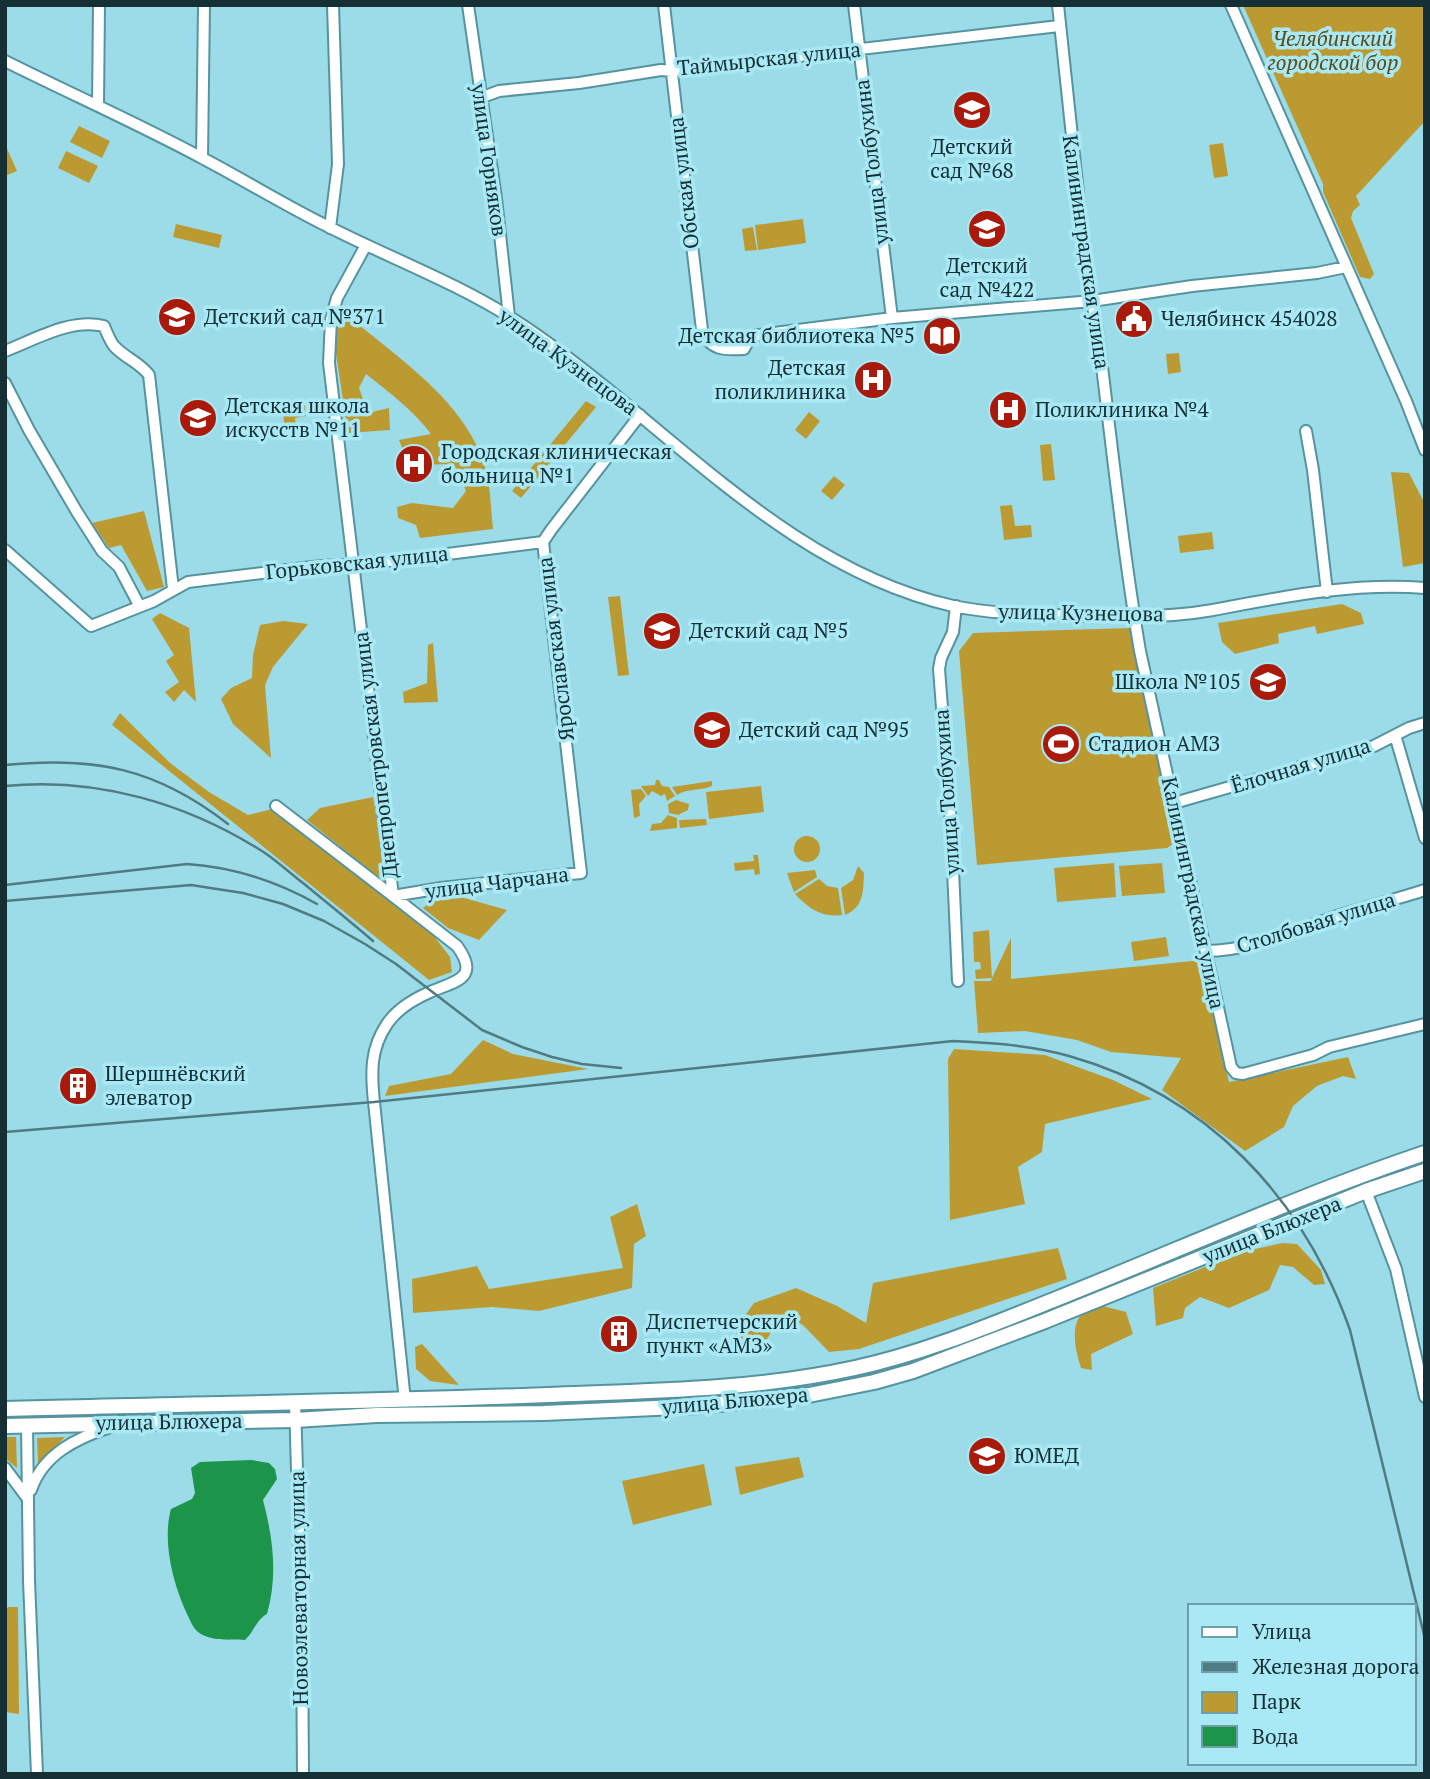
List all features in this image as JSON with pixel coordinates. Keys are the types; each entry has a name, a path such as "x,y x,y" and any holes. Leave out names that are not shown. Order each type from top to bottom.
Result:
{"main road":[{"name":"улица Блюхера","path":"5,1426 295,1420 406,1408 788,1380 856,1368 920,1350 1016,1315 1286,1205 1425,1153"},
{"name":"улица Блюхера","path":"5,1409 295,1403 406,1408 701,1406 809,1395 913,1371 1045,1321 1367,1191 1425,1171"}],"street":[{"path":"98,106 99,5"},
{"path":"202,158 204,5"},
{"path":"330,228 338,164 333,5"},
{"name":"улица Горняков","path":"468,5 496,198 509,316"},
{"name":"Обская улица","path":"664,5 702,330 706,340 722,350 744,349 751,336 892,318"},
{"name":"улица Толбухина","path":"853,5 892,318"},
{"name":"Калининградская улица","path":"1058,5 1087,277 1134,616 1231,1067 1236,1073 1243,1074 1313,1055 1329,1047 1425,1024"},
{"path":"1231,5 1406,401 1425,450"},
{"name":"Таймырская улица","path":"480,98 499,91 579,83 661,70 672,71 1059,26"},
{"name":"улица Кузнецова","path":"5,61 202,158 330,228 509,316 552,345 770,520 806,545 908,592 956,606 1010,614 1134,616 1211,610 1237,604 1380,586 1425,588"},
{"name":"Днепропетровская улица","path":"366,245 337,298 331,319 329,363 393,896 457,946 465,957 467,970 456,982 430,992 397,1012 378,1040 372,1058 374,1101 406,1408"},
{"path":"892,318 1092,302 1192,286 1317,273 1346,267"},
{"path":"5,351 68,327 89,322 104,326 113,344 142,365 149,375 173,589"},
{"path":"5,383 77,512 102,551 119,567 139,605"},
{"name":"Ярославская улица","path":"582,873 543,542 640,415"},
{"path":"1306,431 1327,592"},
{"name":"Горьковская улица","path":"5,550 92,626 154,601 188,582 543,542"},
{"name":"улица Толбухина","path":"956,606 953,632 940,658 939,669 951,825 958,981"},
{"name":"Ёлочная улица","path":"1174,803 1374,746 1425,723"},
{"path":"1395,735 1425,838"},
{"path":"276,806 393,896"},
{"name":"улица Чарчана","path":"393,896 440,888 582,873"},
{"name":"Столбовая улица","path":"1206,951 1221,951 1266,941 1425,890"},
{"path":"1367,1191 1396,1269 1425,1397"},
{"name":"Новоэлеваторная улица","path":"295,1403 303,1774"},
{"path":"27,1500 34,1479 48,1462 77,1438 124,1422"},
{"path":"27,1425 27,1500 37,1774"},
{"path":"5,1468 27,1500"}],"green space":[{"name":"Челябинский городской бор","path":"1243,5 1425,5 1425,121 1356,196 1360,205 1353,211 1351,218 1374,274 1370,279 1360,277 1323,192 1323,184"},
{"path":"79,126 110,141 102,158 70,142"},
{"path":"1223,143 1228,176 1214,178 1209,145"},
{"path":"5,144 17,171 5,176"},
{"path":"66,151 98,166 89,183 58,168"},
{"path":"803,219 806,243 758,250 755,225"},
{"path":"176,224 222,235 219,248 173,237"},
{"path":"753,227 757,250 745,251 742,229"},
{"path":"347,315 432,387 468,430 480,454 488,480 493,529 420,538 416,525 398,518 397,507 412,503 453,508 466,491 454,464 409,465 399,440 431,434 409,409 366,374 359,388 368,413 389,408 390,430 348,433 333,334"},
{"path":"1179,353 1181,372 1168,374 1166,354"},
{"path":"586,401 596,407 521,498 512,491"},
{"path":"304,402 306,416 295,418 297,437 286,438 282,404"},
{"path":"809,412 820,421 806,439 795,430"},
{"path":"1051,444 1055,480 1043,481 1040,445"},
{"path":"1391,472 1409,473 1425,504 1425,563 1403,567"},
{"path":"834,476 845,485 832,500 821,491"},
{"path":"1012,505 1015,526 1031,525 1032,537 1004,540 1000,506"},
{"path":"144,511 164,587 147,591 121,545 109,548 92,523"},
{"path":"1212,532 1214,549 1180,553 1178,536"},
{"path":"620,596 629,675 618,676 608,597"},
{"path":"1342,604 1361,613 1364,624 1317,634 1315,626 1278,634 1279,643 1235,654 1222,642 1218,623"},
{"path":"160,613 189,628 196,702 184,690 174,702 165,692 179,682 166,661 174,655 152,619"},
{"path":"283,621 308,624 273,667 265,685 271,758 233,724 221,699 231,688 252,678 253,655 260,625"},
{"name":"Стадион АМЗ","path":"1133,630 1176,837 1174,843 1167,848 977,865 959,651 973,633"},
{"path":"433,643 438,702 404,703 403,692 427,683 428,645"},
{"path":"120,713 170,763 209,792 248,815 272,809 433,935 450,957 452,972 429,980 112,725"},
{"path":"656,780 659,780 662,786 669,787 675,796 667,801 665,794 661,796 652,791 648,796 641,786 655,785"},
{"path":"712,781 712,786 677,795 672,787"},
{"path":"761,786 764,812 709,819 706,792"},
{"path":"641,789 646,796 639,804 640,816 634,818 631,790"},
{"path":"373,797 386,874 377,876 307,820 320,808"},
{"path":"676,800 689,804 688,810 678,815 669,813 668,804"},
{"path":"668,815 677,818 677,828 650,831 652,824 661,823"},
{"path":"706,819 707,825 680,828 679,820"},
{"path":"807,836 816,840 820,849 816,858 807,862 798,858 794,849 798,840"},
{"path":"753,855 758,855 760,874 755,875 754,869 735,871 734,863 754,861"},
{"path":"1114,863 1116,897 1057,902 1054,868"},
{"path":"1162,863 1165,893 1122,896 1119,866"},
{"path":"858,866 864,873 861,898 856,908 845,915 841,888 853,880"},
{"path":"815,870 817,877 794,892 787,873"},
{"path":"819,879 827,886 838,888 842,915 828,915 816,911 795,894"},
{"path":"443,892 507,910 479,940 448,928 423,908"},
{"path":"989,930 992,978 976,979 975,970 981,969 980,962 974,962 973,932"},
{"path":"1166,937 1169,956 1134,961 1131,942"},
{"path":"1011,938 1011,979 1202,960 1229,1082 1348,1057 1356,1079 1343,1076 1317,1086 1293,1106 1284,1127 1245,1151 1162,1090 1181,1058 1111,1052 1077,1040 1025,1031 978,1033 974,981 991,981"},
{"path":"483,1040 513,1054 588,1069 385,1096 389,1086 451,1074"},
{"path":"954,1049 1045,1055 1113,1080 1152,1099 1045,1124 1042,1152 1018,1167 1025,1204 950,1220 948,1059"},
{"path":"637,1204 646,1236 634,1244 632,1288 539,1311 492,1307 413,1313 412,1279 477,1266 489,1289 623,1268 610,1217"},
{"path":"1282,1243 1297,1244 1321,1270 1325,1284 1314,1285 1293,1267 1280,1265 1269,1290 1229,1308 1200,1297 1185,1308 1183,1318 1156,1326 1153,1288 1242,1252"},
{"path":"1058,1248 1067,1279 859,1349 829,1352 803,1325 782,1315 758,1353 733,1356 737,1327 754,1303 796,1288 837,1306 866,1323 873,1283"},
{"path":"1099,1305 1126,1312 1133,1334 1091,1354 1092,1370 1081,1368 1076,1347 1076,1325 1083,1313"},
{"path":"422,1344 459,1385 430,1381 416,1369 415,1347"},
{"path":"5,1437 16,1437 17,1468 5,1458"},
{"path":"65,1437 38,1465 37,1438"},
{"path":"799,1457 804,1477 740,1495 735,1467"},
{"path":"704,1464 712,1505 633,1525 622,1481"},
{"path":"8,1607 18,1607 19,1714 5,1712 5,1611"}],"water":[{"path":"251,1460 269,1463 275,1469 277,1479 263,1500 273,1557 270,1600 267,1614 260,1619 245,1640 215,1639 198,1632 177,1589 168,1548 171,1509 192,1499 195,1493 191,1468 200,1462"}],"railway":[{"path":"5,765 67,763 123,770 175,790 228,824"},
{"path":"5,786 39,784 107,790 173,807 204,820 270,856 373,941"},
{"path":"5,885 187,864 254,876 317,904"},
{"path":"5,901 191,885 243,893 283,904 324,921 365,944 396,964 482,1030 552,1057 582,1064 621,1068"},
{"path":"5,1132 374,1102 953,1041 1040,1049 1069,1056 1119,1074 1165,1097 1206,1125 1244,1158 1277,1195 1306,1237 1330,1282 1350,1330 1425,1639"}],"place":[{"name":"Детский сад №68","path":"972,110"},
{"name":"Детский сад №422","path":"987,229"},
{"name":"Детский сад №371","path":"177,317"},
{"name":"Челябинск 454028","path":"1134,319"},
{"name":"Детская библиотека №5","path":"942,336"},
{"name":"Детская поликлиника","path":"873,380"},
{"name":"Поликлиника №4","path":"1008,410"},
{"name":"Детская школа искусств №11","path":"198,418"},
{"name":"Городская клиническая больница №1","path":"414,464"},
{"name":"Детский сад №5","path":"662,631"},
{"name":"Школа №105","path":"1268,682"},
{"name":"Детский сад №95","path":"712,730"},
{"name":"Стадион АМЗ","path":"1061,744"},
{"name":"Шершнёвский элеватор","path":"78,1086"},
{"name":"Диспетчерский пункт «АМЗ»","path":"619,1334"},
{"name":"ЮМЕД","path":"987,1456"}]}
